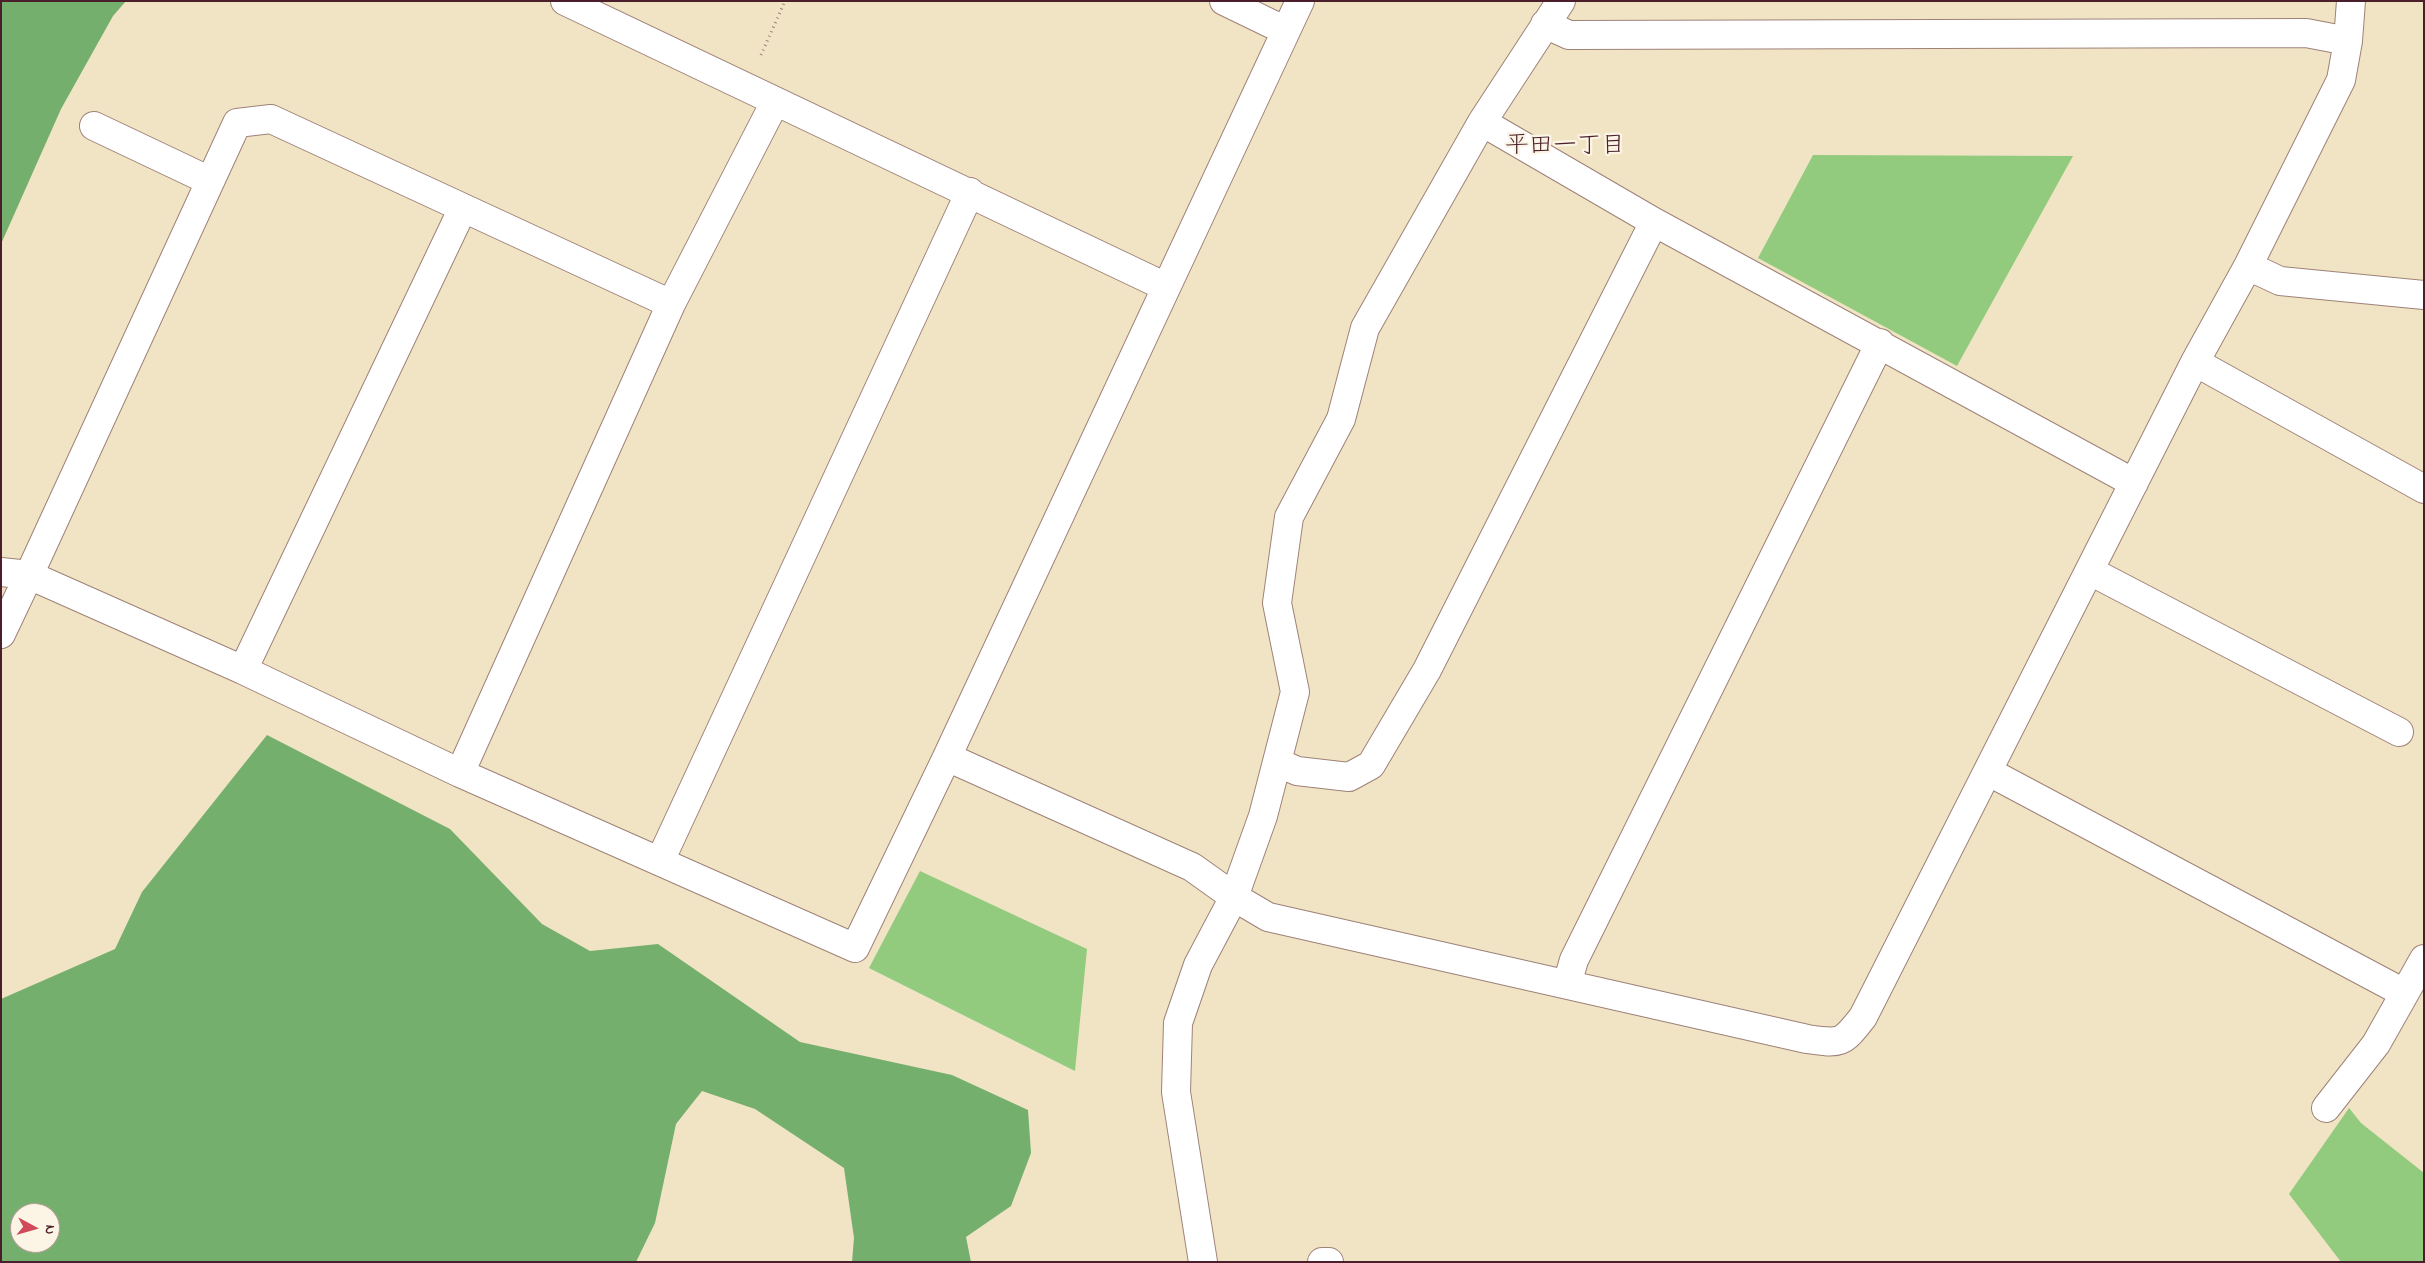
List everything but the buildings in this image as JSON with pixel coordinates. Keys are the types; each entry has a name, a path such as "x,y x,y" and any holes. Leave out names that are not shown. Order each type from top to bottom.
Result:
{"street":[{"path":"564,1 775,102 970,192 1166,287"},
{"path":"1224,1 1286,32"},
{"path":"1,572 29,575 243,670 460,773 855,948 948,757 1300,1"},
{"path":"1203,1262 1176,1092 1178,1023 1198,965 1234,897 1264,816 1295,692 1277,603 1289,518 1341,419 1366,328 1482,122 1561,1"},
{"path":"948,757 1192,867 1234,897 1268,916 1807,1039 1834,1043 1848,1037 1863,1017 1989,772 2195,362 2248,266 2341,80 2348,41 2351,1"},
{"path":"1545,24 1569,35 2306,33 2348,41"},
{"path":"460,773 671,304 775,102"},
{"path":"1,634 236,123 271,118 671,304"},
{"path":"1482,122 1654,222 2134,482"},
{"path":"94,126 210,181"},
{"path":"660,861 970,192"},
{"path":"243,670 463,208"},
{"path":"1277,762 1297,771 1349,777 1371,765 1427,670 1654,222"},
{"path":"2248,266 2280,281 2424,295"},
{"path":"1567,984 1574,960 1880,343"},
{"path":"2195,362 2424,489"},
{"path":"2090,571 2399,732"},
{"path":"1989,772 2404,993"},
{"path":"2326,1108 2376,1044 2424,959"},
{"path":"1322,1262 1329,1262"}],"path":[{"path":"746,88 785,1"}],"green space":[{"path":"1,1 126,1 113,16 61,109 1,244"},
{"path":"1813,155 2073,156 1957,366 1758,258"},
{"path":"267,735 450,829 542,924 590,951 658,944 800,1042 952,1075 1028,1110 1031,1153 1011,1206 966,1237 971,1262 852,1262 854,1238 844,1168 755,1109 702,1091 676,1124 655,1223 636,1262 1,1262 1,999 115,949 142,892"},
{"path":"920,871 1087,949 1075,1071 869,968"},
{"path":"2349,1108 2361,1123 2424,1173 2424,1262 2341,1262 2289,1194"}],"district":[{"name":"平田一丁目","path":"1565,148"}]}
